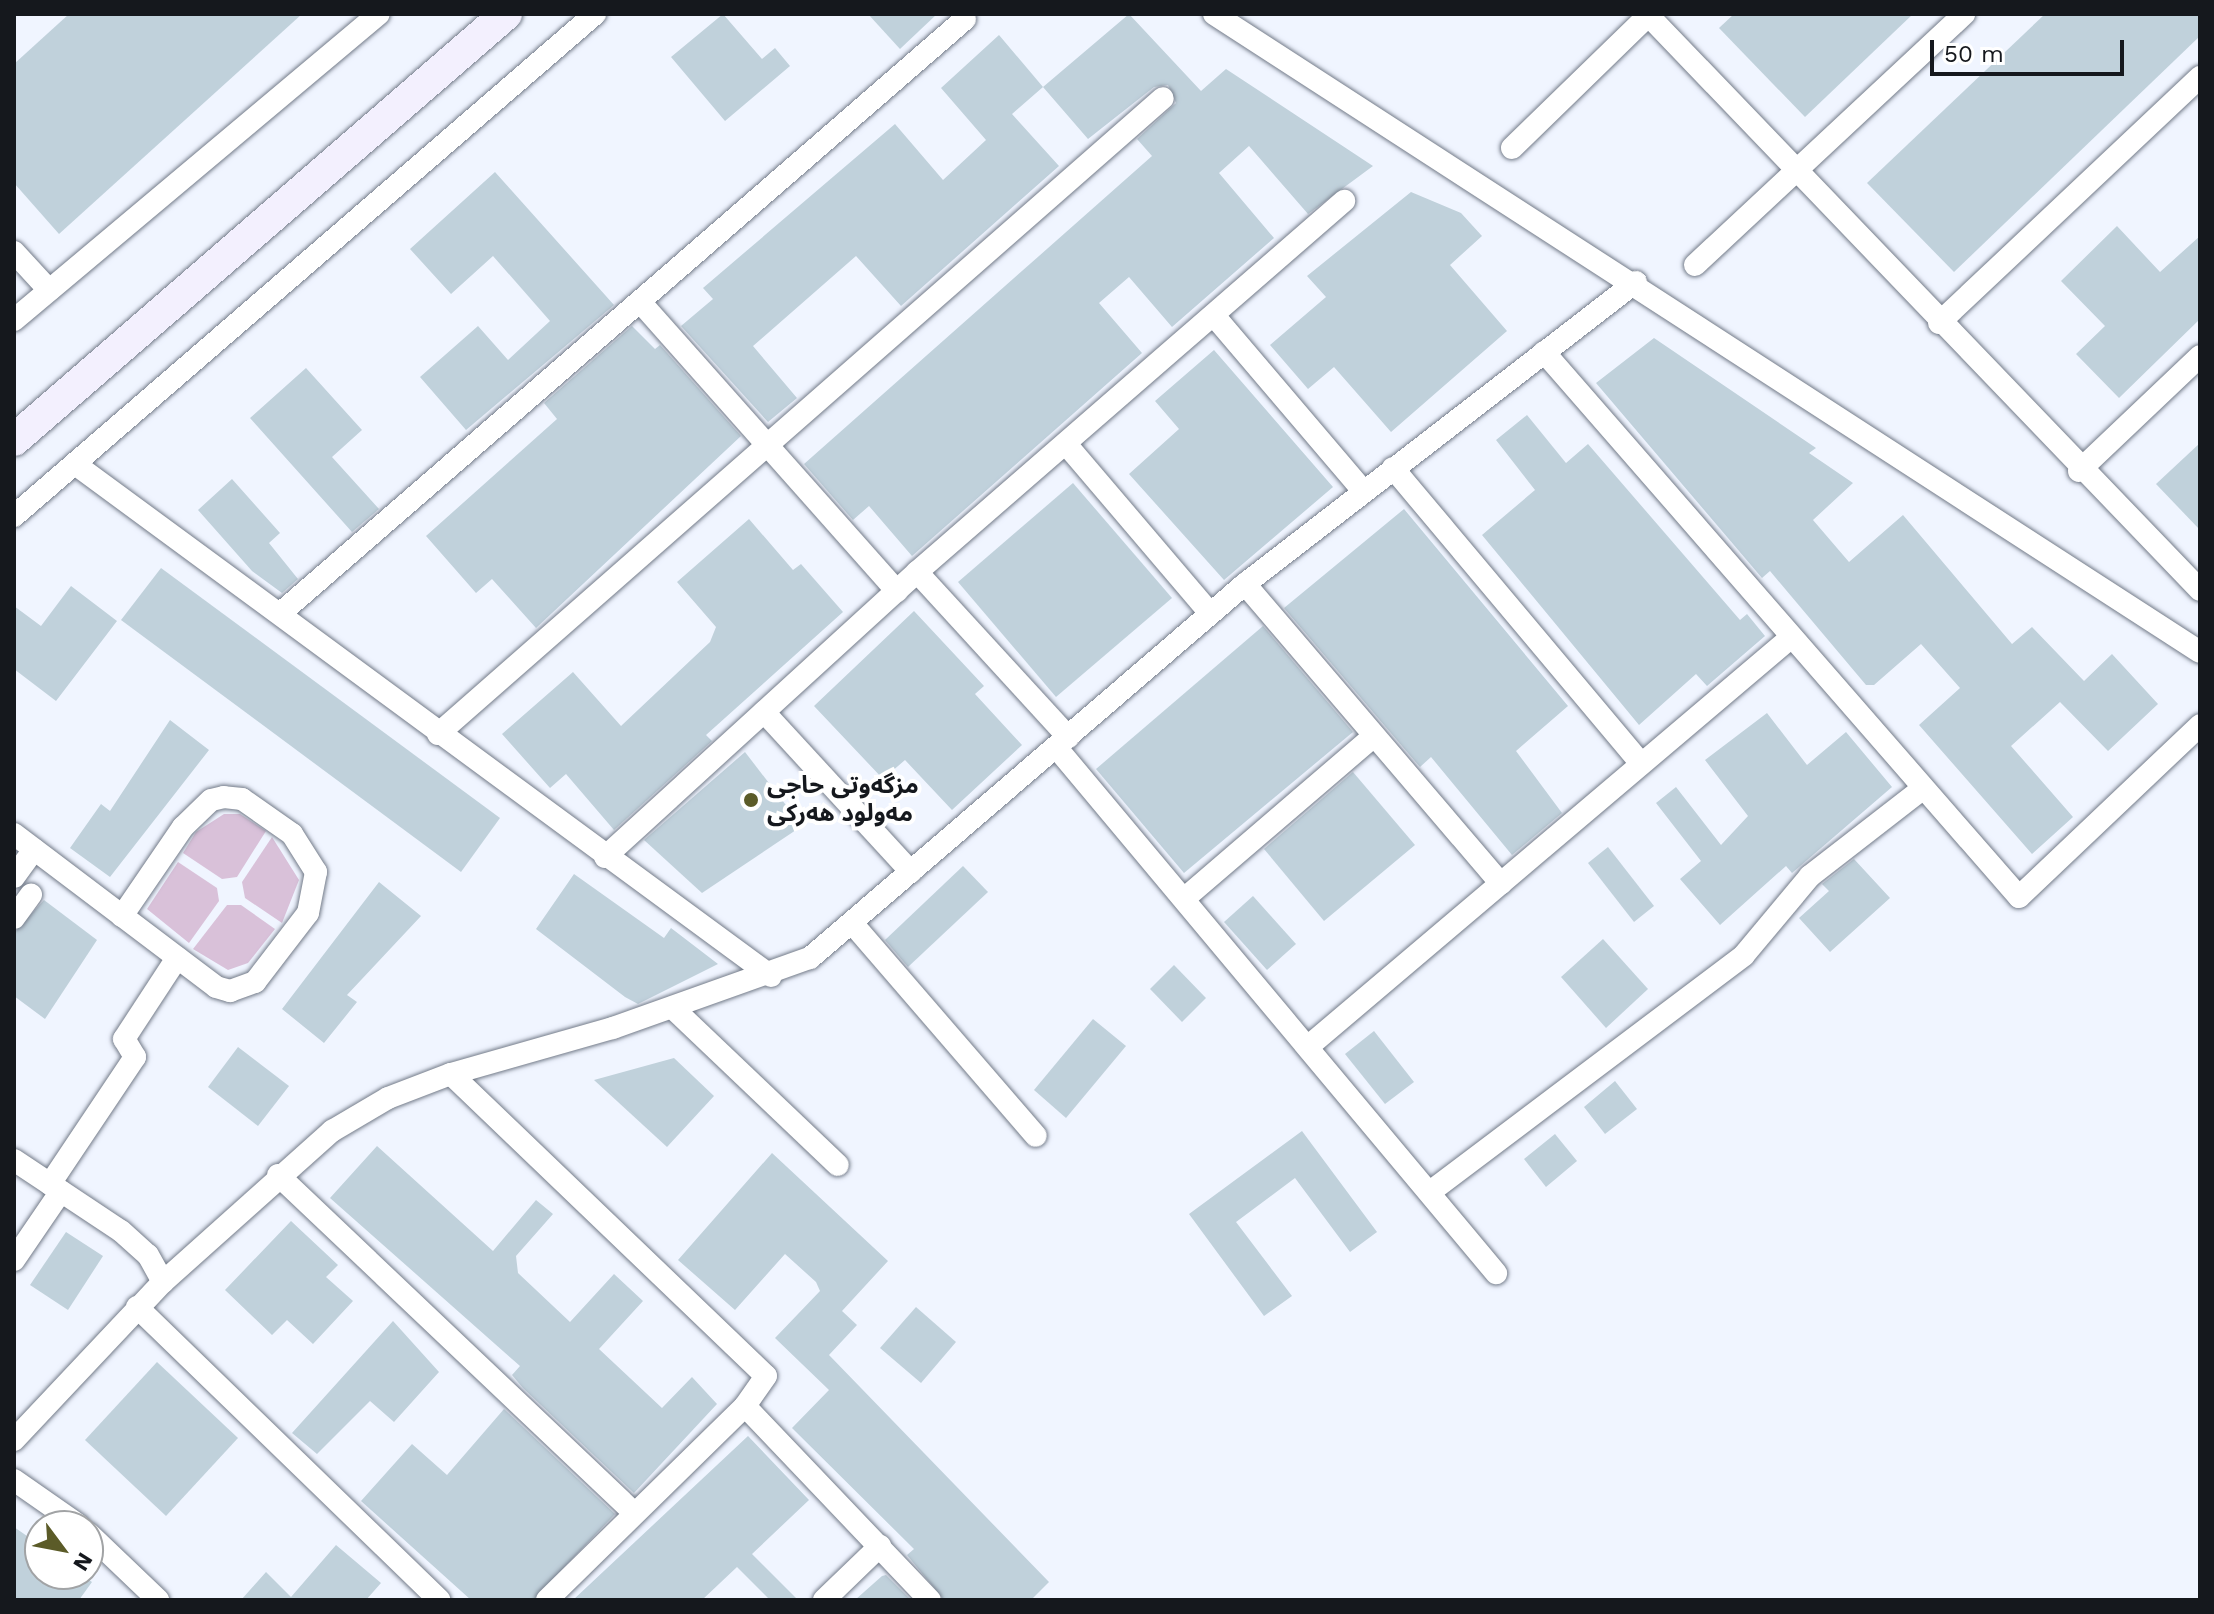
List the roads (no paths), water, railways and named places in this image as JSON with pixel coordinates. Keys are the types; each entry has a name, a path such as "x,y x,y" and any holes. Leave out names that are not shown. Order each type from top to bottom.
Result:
{"street":[{"path":"14,320 379,14"},
{"path":"14,440 506,14"},
{"path":"14,516 595,14"},
{"path":"1214,14 1636,282 2200,652"},
{"path":"1512,148 1648,14 2079,471 2200,590"},
{"path":"1695,265 1964,14"},
{"path":"283,611 642,304 965,19"},
{"path":"1939,323 2200,77"},
{"path":"438,734 1163,98"},
{"path":"605,857 917,572 1216,318 1344,201"},
{"path":"14,252 49,290"},
{"path":"14,1440 137,1307 278,1175 332,1131 388,1098 451,1074 674,1009 771,976 810,958 1245,584 1636,282"},
{"path":"642,304 763,448 897,591"},
{"path":"1216,318 1363,491"},
{"path":"1544,352 1788,640 2019,897 2200,725"},
{"path":"2079,471 2200,356"},
{"path":"1066,444 1210,613"},
{"path":"75,464 283,611 438,734 771,976"},
{"path":"1393,468 1641,764"},
{"path":"917,572 1062,742 1185,898 1496,1273"},
{"path":"1245,584 1501,884"},
{"path":"1310,1045 1788,640"},
{"path":"764,712 911,872"},
{"path":"1185,898 1374,736"},
{"path":"1430,1192 1744,955 1810,876 1922,789"},
{"path":"14,834 177,958 216,987 230,991 255,982 314,897 316,872 292,834 242,799 211,800 183,827 122,916"},
{"path":"14,877 34,849"},
{"path":"14,918 31,895"},
{"path":"852,923 1036,1136"},
{"path":"14,1260 135,1057 124,1039 177,958"},
{"path":"674,1009 838,1165"},
{"path":"451,1074 762,1367 762,1386 745,1406 633,1512 547,1600"},
{"path":"14,1160 139,1247 163,1282"},
{"path":"278,1175 633,1512"},
{"path":"137,1307 439,1600"},
{"path":"745,1406 930,1600"},
{"path":"14,1480 57,1510"},
{"path":"824,1600 880,1546"},
{"path":"104,1548 158,1600"}],"place":[{"name":"مزگەوتی حاجی مەولود هەرکی","path":"751,800"}]}
